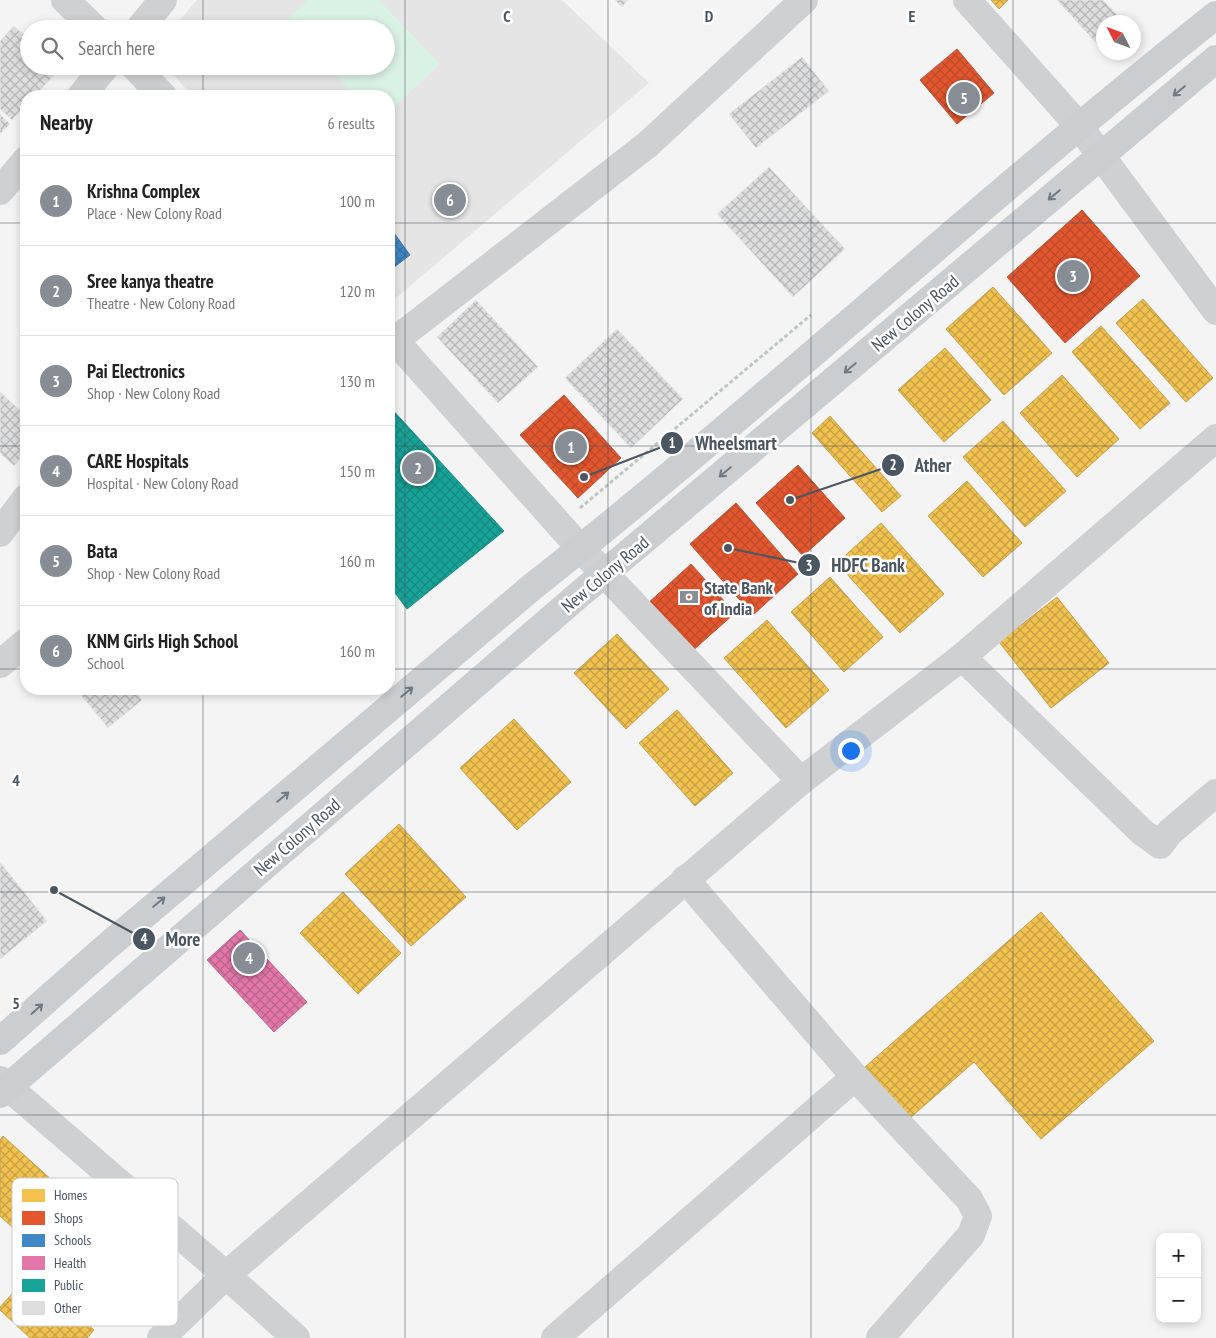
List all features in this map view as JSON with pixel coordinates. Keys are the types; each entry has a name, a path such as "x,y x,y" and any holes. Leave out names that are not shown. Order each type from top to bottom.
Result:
{"main road":[{"name":"New Colony Road","path":"0,1041 228,843 532,587 581,549 769,391 1079,126 1216,14"},
{"name":"New Colony Road","path":"3,1087 605,574 1216,59"}],"street":[{"path":"65,0 86,20"},
{"path":"146,20 163,0"},
{"path":"395,337 647,144 804,0"},
{"path":"968,0 1079,126 1216,311"},
{"path":"86,90 98,75"},
{"path":"143,75 157,90"},
{"path":"0,191 20,167"},
{"path":"395,344 581,549 801,781"},
{"path":"178,1322 226,1275 801,781 962,657 1216,438"},
{"path":"0,533 20,506"},
{"path":"0,664 20,647"},
{"path":"962,657 1142,832 1160,845 1170,832 1216,793"},
{"path":"686,879 855,1077 969,1199 978,1216 971,1235 880,1338"},
{"path":"555,1338 855,1077"},
{"path":"3,1087 111,1178"},
{"path":"178,1235 296,1338"},
{"path":"161,1338 173,1326"}],"path":[{"path":"560,525 817,310"}],"shaded area":[{"path":"197,0 562,0 649,83 395,299 395,90 187,90 173,75 395,75 395,20 180,20"}],"green space":[{"path":"308,0 379,0 440,64 395,106 395,90 349,90 335,75 395,75 395,20 286,20"}],"building: Homes":[{"path":"991,0 1008,0 999,9"},
{"path":"993,287 1052,353 1004,395 946,329"},
{"path":"1143,299 1213,378 1186,402 1116,323"},
{"path":"1101,326 1170,403 1140,429 1072,352"},
{"path":"945,348 991,400 944,442 898,390"},
{"path":"1062,375 1119,439 1077,477 1020,413"},
{"path":"830,416 901,496 882,512 812,433"},
{"path":"1003,421 1066,491 1025,527 963,457"},
{"path":"967,481 1022,543 983,577 928,516"},
{"path":"881,523 944,594 900,633 837,563"},
{"path":"830,577 883,637 844,672 791,612"},
{"path":"1057,597 1109,663 1051,708 999,642"},
{"path":"767,620 829,690 786,728 724,658"},
{"path":"617,634 669,689 626,729 574,673"},
{"path":"677,710 733,773 695,806 639,743"},
{"path":"514,719 571,782 517,830 460,768"},
{"path":"399,824 466,897 411,946 345,874"},
{"path":"343,892 401,953 358,994 300,933"},
{"path":"1041,912 1154,1041 1041,1139 974,1062 910,1118 865,1067"},
{"path":"3,1136 50,1178 12,1178 12,1227 0,1216 0,1140"},
{"path":"12,1294 12,1321 0,1310 0,1307"},
{"path":"17,1326 90,1326 94,1330 87,1338 30,1338"}],"building: Shops":[{"path":"957,49 994,93 957,124 920,80"},
{"path":"1082,210 1140,276 1065,343 1007,277"},
{"path":"564,395 621,458 578,498 520,435"},
{"path":"798,465 845,518 803,556 756,503"},
{"path":"736,503 798,574 753,615 690,544"},
{"path":"691,564 735,613 690,653 646,605"}],"building: Schools":[{"path":"395,234 410,255 395,266"}],"building: Health":[{"path":"240,930 307,1002 274,1032 207,960"}],"building: Public":[{"path":"395,413 504,531 407,609 395,593"}],"building: Other":[{"path":"615,0 628,0 622,7"},
{"path":"1057,0 1103,0 1117,15 1096,15 1096,43"},
{"path":"14,26 20,31 20,75 54,75 40,90 20,90 20,111 12,120 0,109 0,41"},
{"path":"802,57 829,91 756,148 729,114"},
{"path":"0,114 10,124 0,134"},
{"path":"769,167 845,249 793,297 717,214"},
{"path":"476,300 538,367 498,403 437,337"},
{"path":"617,329 683,399 631,448 565,378"},
{"path":"0,392 20,410 20,459 14,466 0,453"},
{"path":"81,695 138,695 142,700 108,728"},
{"path":"0,862 47,921 0,959"}],"place":[{"name":"Bata","path":"964,98"},
{"name":"KNM Girls High School","path":"450,200"},
{"name":"Pai Electronics","path":"1073,276"},
{"name":"Krishna Complex","path":"571,447"},
{"name":"Sree kanya theatre","path":"418,468"},
{"name":"Wheelsmart","path":"584,477"},
{"name":"Ather","path":"790,500"},
{"name":"HDFC Bank","path":"728,548"},
{"name":"State Bank of India","path":"689,597"},
{"name":"More","path":"54,890"},
{"name":"CARE Hospitals","path":"249,958"}]}
